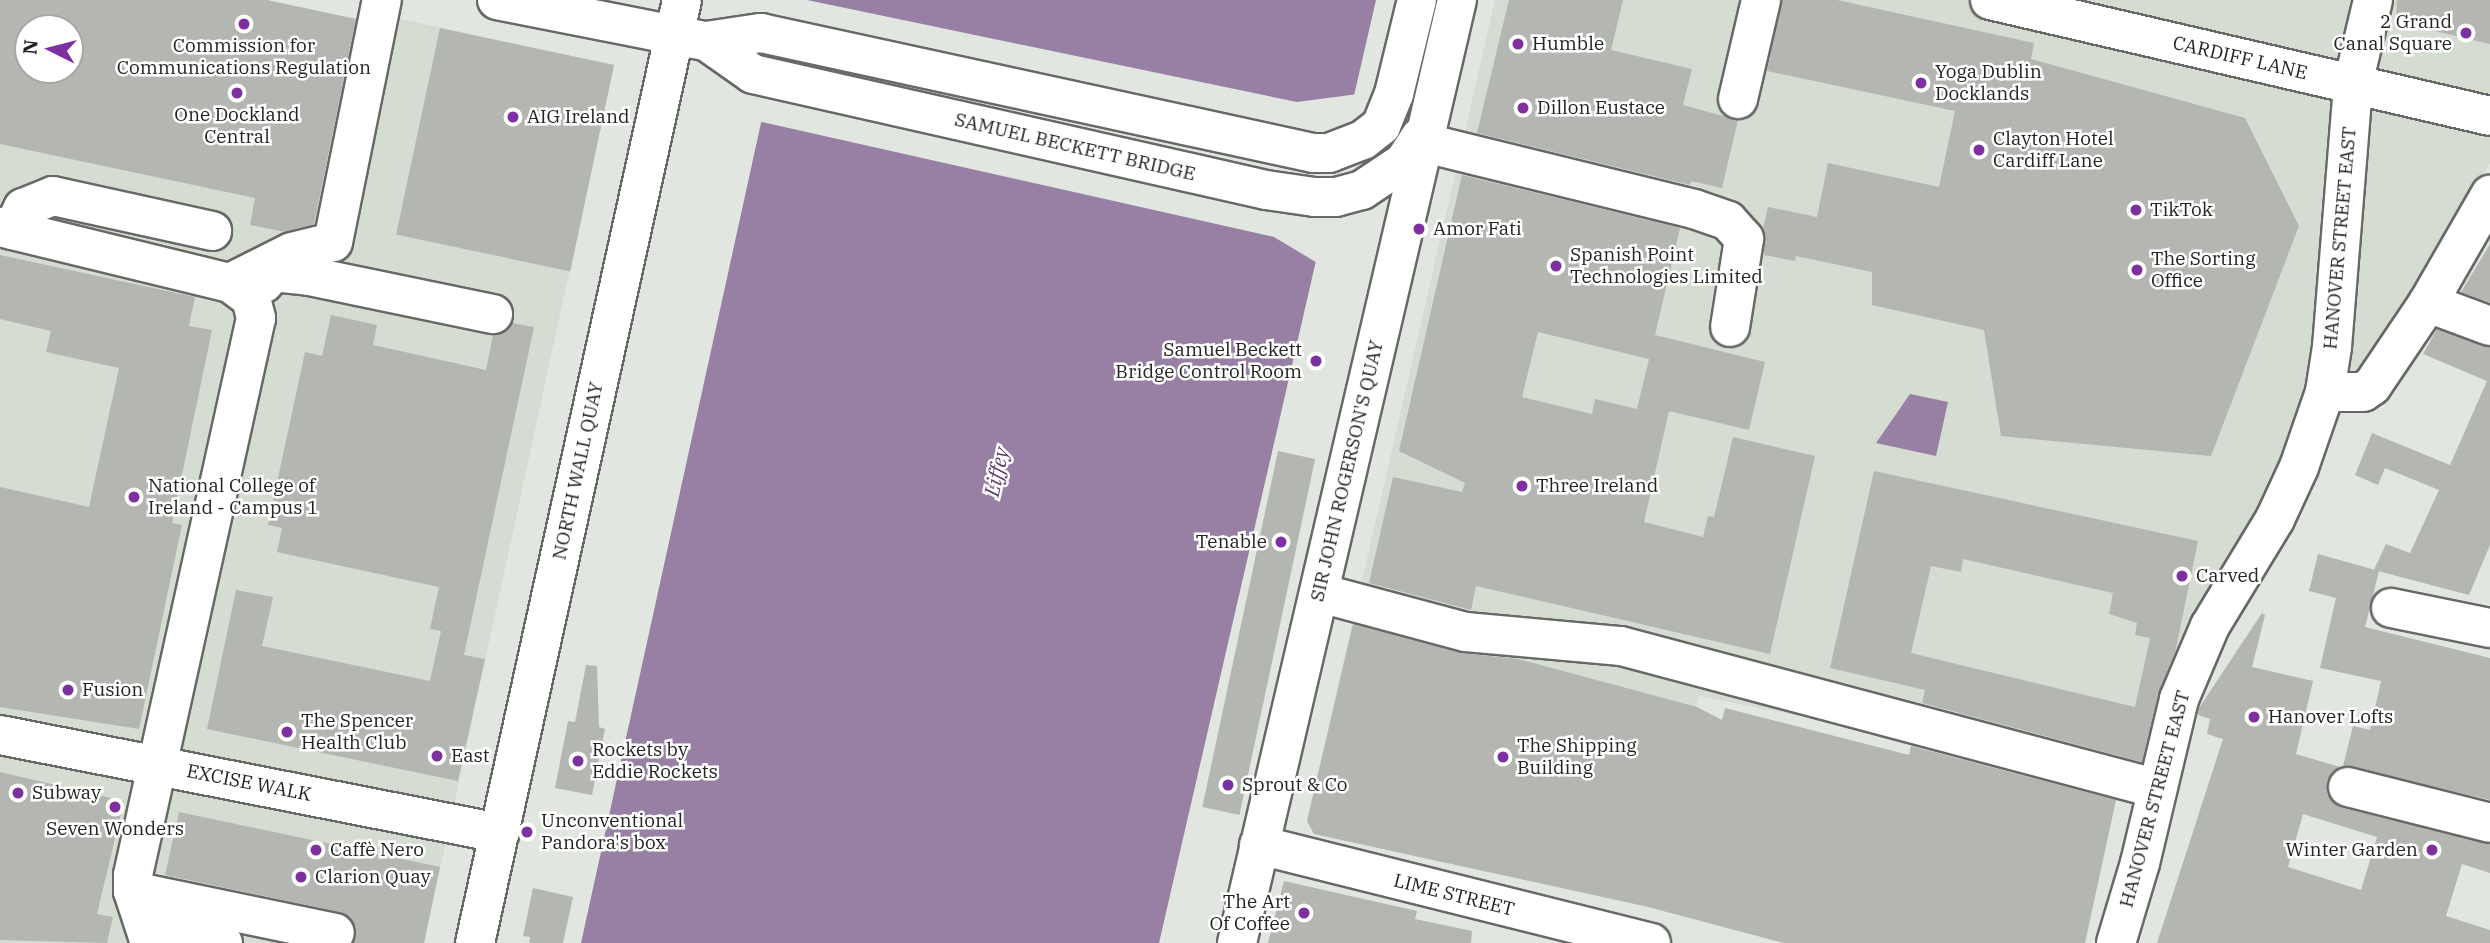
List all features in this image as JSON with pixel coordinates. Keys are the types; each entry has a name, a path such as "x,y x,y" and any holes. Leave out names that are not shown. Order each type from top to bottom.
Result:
{"main road":[{"path":"240,290 292,252 333,242 382,0"},
{"path":"497,0 761,33 1313,153 1329,153 1348,146 1363,140 1381,126 1394,94 1417,0"},
{"name":"SIR JOHN ROGERSON'S QUAY","path":"1237,943 1320,593 1405,213 1457,0"},
{"path":"1738,99 1761,0"},
{"name":"CARDIFF LANE","path":"1990,0 2490,116"},
{"name":"HANOVER STREET EAST","path":"2116,943 2172,723 2193,662 2210,626 2275,519 2299,467 2325,392 2332,346 2353,85 2372,0"},
{"name":"SAMUEL BECKETT BRIDGE","path":"687,25 752,74 1266,190 1336,197 1362,190 1404,162 1426,134"},
{"name":"NORTH WALL QUAY","path":"475,943 687,25"},
{"path":"1426,134 1694,209 1728,221 1744,239 1730,327"},
{"path":"2325,392 2363,392 2372,386 2428,303 2490,195"},
{"path":"212,231 53,196 23,208 6,229 116,266 240,290 273,272 309,276 491,321"},
{"path":"143,918 133,875 256,318 240,290"},
{"path":"2428,303 2490,326"},
{"path":"1320,593 1466,632 1621,646 2143,785 2158,785"},
{"path":"2391,608 2490,628"},
{"name":"EXCISE WALK","path":"0,735 499,833"},
{"path":"2348,788 2490,823"},
{"name":"LIME STREET","path":"1259,845 1651,943"},
{"path":"143,918 334,933"},
{"path":"143,918 223,943"}],"shaded area":[{"path":"0,0 267,0 365,21 368,12 614,65 424,943 0,943"},
{"path":"1495,0 2490,0 2490,163 2172,703 2143,785 1699,696 1644,906 1314,834 1307,821"}],"water":[{"name":"Liffey","path":"788,0 1376,0 1159,943 581,943"},
{"path":"1910,394 1948,402 1936,456 1876,443"}],"pier":[{"path":"784,0 807,0 1297,102 1358,94 1319,264 1274,237 757,121"}],"building":[{"name":"One Dockland Central","path":"0,0 267,0 356,19 314,224 285,232 250,225 255,198 0,144"},
{"path":"1509,0 1623,0 1611,50 1692,69 1683,105 1738,120 1722,188 1691,181 1690,185 1477,133"},
{"name":"The Sorting Office","path":"1782,0 1837,0 2034,43 2031,59 2245,118 2299,226 2211,456 2001,436 1984,330 1872,305 1872,272 1796,256 1795,261 1764,255 1763,229 1768,207 1817,217 1828,163 1939,187 1955,111 1767,71"},
{"name":"2 Grand Canal Square","path":"2397,0 2490,0 2490,44 2396,22"},
{"name":"AIG Ireland","path":"440,28 614,65 570,271 396,234"},
{"name":"Three Ireland","path":"1462,175 1680,228 1655,335 1765,362 1749,430 1669,411 1644,522 1703,537 1708,516 1714,517 1733,437 1815,456 1770,654 1476,586 1471,610 1369,583 1393,477 1462,492 1465,483 1399,451","holes":["1538,332 1649,359 1637,409 1595,399 1592,414 1522,397"]},
{"path":"2490,244 2490,303 2461,292"},
{"name":"National College of Ireland - Campus 1","path":"0,255 195,297 189,326 212,330 172,523 182,525 139,729 0,707 0,487 89,507 119,368 46,352 51,331 0,319"},
{"path":"331,315 377,325 373,345 486,370 493,335 500,334 512,323 534,327 464,655 485,659 458,781 207,729 236,590 273,597 262,646 430,681 441,631 430,629 439,587 277,552 282,528 268,525 305,352 322,356"},
{"path":"2437,329 2490,347 2490,545 2469,595 2374,570 2386,544 2410,553 2439,490 2385,468 2378,485 2355,475 2372,433 2450,465 2487,381 2423,354"},
{"path":"1278,451 1315,459 1239,815 1202,807"},
{"path":"1874,471 2198,541 2175,653 2158,694 2142,762 1922,703 1925,690 1830,668","holes":["1963,559 2113,593 2109,614 2137,623 2135,635 2150,638 2135,707 1911,653 1931,566 1961,572"]},
{"path":"2318,554 2379,571 2365,627 2490,658 2490,800 2343,766 2353,726 2370,730 2381,681 2320,668 2336,598 2309,591"},
{"name":"Winter Garden","path":"2262,613 2265,615 2252,667 2313,681 2296,754 2340,767 2332,772 2327,782 2327,794 2332,802 2343,808 2490,844 2490,873 2462,864 2446,916 2490,930 2490,943 2157,943 2223,739 2207,734 2210,719 2198,715 2199,708","holes":["2303,814 2377,837 2361,890 2288,867"]},
{"path":"1353,624 1461,653 1518,659 1697,707 1722,720 1725,708 1909,755 1911,746 2116,800 2085,943 1784,943 1644,906 1314,834 1307,821"},
{"path":"586,665 597,666 599,727 605,729 592,795 555,788 568,721 575,722"},
{"path":"0,772 124,801 97,914 113,917 107,943 0,940"},
{"name":"Clarion Quay","path":"179,812 440,867 424,943 354,943 355,926 350,917 340,912 165,875"},
{"path":"1284,881 1417,911 1415,919 1472,931 1471,943 1268,943"},
{"path":"533,888 573,897 563,943 529,943 530,937 523,936"}],"place":[{"name":"Commission for Communications Regulation","path":"244,24"},
{"name":"2 Grand Canal Square","path":"2466,33"},
{"name":"Humble","path":"1518,44"},
{"name":"Yoga Dublin Docklands","path":"1921,83"},
{"name":"One Dockland Central","path":"237,93"},
{"name":"Dillon Eustace","path":"1523,108"},
{"name":"AIG Ireland","path":"513,117"},
{"name":"Clayton Hotel Cardiff Lane","path":"1979,150"},
{"name":"TikTok","path":"2136,210"},
{"name":"Amor Fati","path":"1419,229"},
{"name":"Spanish Point Technologies Limited","path":"1556,266"},
{"name":"The Sorting Office","path":"2137,270"},
{"name":"Samuel Beckett Bridge Control Room","path":"1316,361"},
{"name":"Three Ireland","path":"1522,486"},
{"name":"National College of Ireland - Campus 1","path":"134,497"},
{"name":"Tenable","path":"1281,542"},
{"name":"Carved","path":"2182,576"},
{"name":"Fusion","path":"68,690"},
{"name":"Hanover Lofts","path":"2254,717"},
{"name":"The Spencer Health Club","path":"287,732"},
{"name":"East","path":"437,756"},
{"name":"The Shipping Building","path":"1503,757"},
{"name":"Rockets by Eddie Rockets","path":"578,761"},
{"name":"Sprout & Co","path":"1228,785"},
{"name":"Subway","path":"18,793"},
{"name":"Seven Wonders","path":"115,807"},
{"name":"Unconventional Pandora's box","path":"527,832"},
{"name":"Caffè Nero","path":"316,850"},
{"name":"Winter Garden","path":"2432,850"},
{"name":"Clarion Quay","path":"301,877"},
{"name":"The Art Of Coffee","path":"1304,913"}]}
